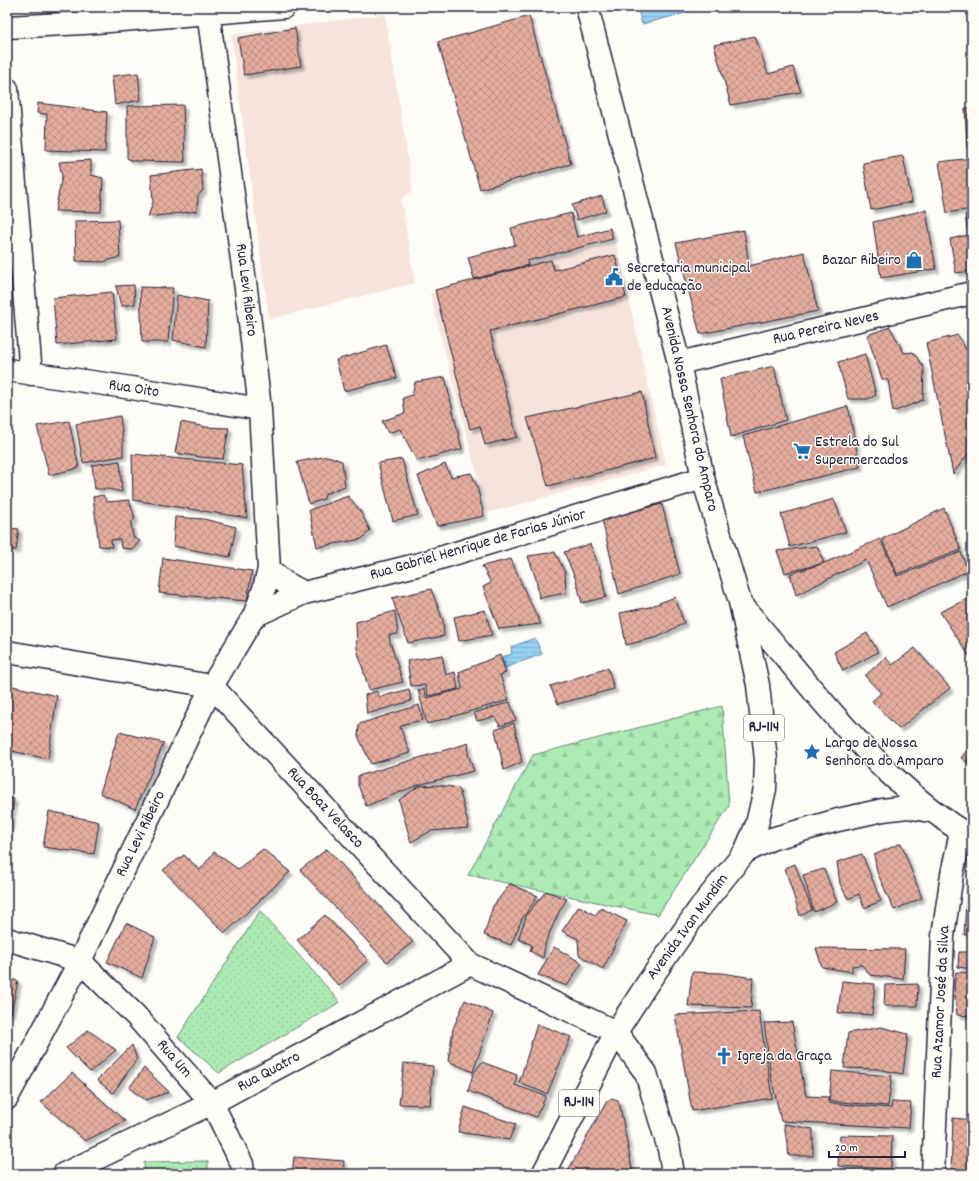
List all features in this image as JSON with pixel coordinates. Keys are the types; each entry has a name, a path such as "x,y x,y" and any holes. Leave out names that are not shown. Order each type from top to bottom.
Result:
{"street":[{"path":"7,27 84,24 208,12 284,7"},
{"name":"Avenida Nossa Senhora do Amparo","path":"588,7 679,363 704,478 740,602 758,685 766,760 765,789 763,804 757,824 745,852"},
{"name":"Rua Levi Ribeiro","path":"7,1098 80,961 212,686 254,616 264,589 269,569 260,409 245,282 208,12"},
{"path":"7,89 31,374"},
{"name":"Rua Pereira Neves","path":"679,363 972,293"},
{"name":"Rua Oito","path":"7,370 119,386 260,409"},
{"name":"Rua Gabriel Henrique de Farias Júnior","path":"254,616 304,593 420,564 704,478"},
{"path":"269,569 284,582 304,593"},
{"name":"Avenida Nossa Senhora do Amparo","path":"740,602 850,734 875,760 930,811"},
{"path":"7,652 212,686"},
{"name":"Rua Boaz Velasco","path":"212,686 470,964 616,1032"},
{"name":"Avenida Ivan Mundim","path":"543,1174 616,1032 699,909 745,852 771,839 845,819 908,807 930,811"},
{"name":"RJ-114","path":"930,811 967,835"},
{"name":"Rua Azamor José da Silva","path":"934,1174 943,936 952,874 967,835"},
{"path":"7,939 80,961"},
{"name":"Rua Um","path":"80,961 136,1016 212,1103 242,1164 242,1174"},
{"name":"Rua Quatro","path":"64,1174 212,1103 470,964"},
{"path":"616,1032 646,1074 669,1149 673,1174"}],"shaded area":[{"path":"385,14 413,191 401,199 415,283 269,319 231,35"},
{"path":"616,243 666,465 487,513 430,294 532,268 531,263"}],"green space":[{"path":"722,706 729,806 658,915 468,875 533,755"},
{"path":"260,911 340,1002 219,1073 178,1037"},
{"path":"208,1161 208,1174 145,1174 144,1162"}],"water":[{"path":"637,7 685,7 686,13 642,24"},
{"path":"535,638 542,654 505,668 501,657 512,654 511,647"}],"building":[{"path":"529,16 571,164 480,189 438,42"},
{"path":"295,28 301,66 244,75 238,38"},
{"path":"755,36 768,74 793,67 801,92 731,105 714,45"},
{"path":"138,73 141,100 115,105 112,76"},
{"path":"38,103 107,112 105,152 46,150 47,114 37,113"},
{"path":"183,105 185,162 133,161 127,158 127,106"},
{"path":"965,108 972,108 972,148 967,148"},
{"path":"903,156 912,202 871,210 863,163"},
{"path":"972,158 972,209 947,213 939,162"},
{"path":"91,160 91,175 103,178 101,212 55,211 62,176 59,162"},
{"path":"201,169 203,190 198,196 197,211 148,217 153,202 151,175"},
{"path":"602,196 606,211 577,220 572,205"},
{"path":"926,210 936,269 881,278 873,222"},
{"path":"571,213 577,237 610,228 613,239 527,261 528,265 474,279 468,257 515,245 511,228"},
{"path":"972,214 972,271 956,273 950,239 968,235 965,215"},
{"path":"118,220 120,257 103,262 76,261 75,221"},
{"path":"744,230 749,266 804,252 818,311 700,334 676,243"},
{"path":"615,255 626,297 490,331 517,437 485,445 480,426 470,429 435,290 551,260 554,270"},
{"path":"134,285 135,304 121,306 116,286"},
{"path":"140,287 173,288 168,342 142,342"},
{"path":"112,292 117,339 57,345 53,298"},
{"path":"177,295 208,301 206,347 173,340"},
{"path":"972,310 972,329 967,312"},
{"path":"890,327 904,353 913,352 924,368 923,400 893,412 888,380 882,379 867,335"},
{"path":"958,335 967,351 972,348 972,449 953,474 926,343"},
{"path":"386,345 397,378 344,391 336,360"},
{"path":"865,354 876,395 868,399 848,399 838,362"},
{"path":"774,366 786,420 731,437 720,379"},
{"path":"445,377 462,449 417,461 400,429 388,433 382,421 405,413 403,398 412,395 415,382"},
{"path":"642,392 655,458 548,486 527,418"},
{"name":"Estrela do Sul Supermercados","path":"848,406 860,467 757,492 743,436"},
{"path":"120,416 123,456 83,463 76,424"},
{"path":"69,421 79,468 49,475 37,426"},
{"path":"181,422 206,427 229,428 223,459 175,453"},
{"path":"132,454 242,465 247,518 133,500"},
{"path":"328,456 342,461 345,486 325,494 324,499 309,504 297,462"},
{"path":"402,459 418,515 393,521 378,463"},
{"path":"120,461 122,492 108,489 95,489 92,465"},
{"path":"445,464 451,477 471,473 477,486 484,516 437,526 418,476"},
{"path":"103,495 107,502 129,500 135,518 131,523 133,537 140,541 133,549 121,548 120,539 111,540 112,547 99,546 93,497"},
{"path":"348,496 359,509 370,530 362,539 317,547 309,510"},
{"path":"834,499 846,532 790,547 781,514"},
{"path":"662,504 680,574 619,594 602,519"},
{"path":"944,508 961,550 897,574 882,539"},
{"path":"175,517 204,519 236,527 230,557 173,546"},
{"path":"8,528 19,529 16,550 7,549"},
{"path":"880,539 897,576 961,552 968,571 887,607 866,560 796,595 790,574 824,563"},
{"path":"590,544 600,569 606,597 582,603 576,580 564,552"},
{"path":"817,546 824,563 785,573 777,551"},
{"path":"555,552 565,572 566,593 539,598 536,579 528,556"},
{"path":"163,558 252,571 247,601 159,593"},
{"path":"511,559 541,624 499,629 483,587 491,583 482,566"},
{"path":"431,589 443,620 444,636 408,643 392,598"},
{"path":"675,597 684,623 658,637 626,645 620,613 649,607"},
{"path":"971,597 972,598 972,660 940,612"},
{"path":"485,610 492,635 459,641 454,617"},
{"path":"395,611 398,634 389,635 403,682 369,690 357,649 356,622"},
{"path":"867,633 878,652 843,671 834,652"},
{"path":"915,648 950,688 899,729 872,701 881,693 865,676 885,657 892,665"},
{"path":"442,655 446,675 455,672 458,689 428,696 425,685 411,686 407,661"},
{"path":"500,655 506,673 500,675 509,700 427,724 418,690 424,689 427,698 462,689 459,672"},
{"path":"608,668 614,689 558,704 550,686"},
{"path":"8,685 57,696 48,759 7,750"},
{"path":"409,689 411,701 367,714 365,695 376,691 380,697"},
{"path":"510,702 516,720 500,726 495,717 477,721 474,713"},
{"path":"419,705 423,720 404,724 400,727 410,753 371,764 358,736 359,724"},
{"path":"514,723 522,762 504,770 495,730"},
{"path":"119,732 164,743 135,809 100,793"},
{"path":"469,743 468,754 474,771 418,785 366,806 358,785 358,776"},
{"path":"972,743 972,765 961,758"},
{"path":"440,785 459,788 469,828 431,831 411,842 399,800 419,786"},
{"path":"7,798 14,799 7,844"},
{"path":"49,811 99,822 94,854 43,847"},
{"path":"901,843 922,898 894,910 877,872 874,855"},
{"path":"263,849 290,872 225,933 163,870 184,855 200,870 214,852 238,869"},
{"path":"327,849 413,942 387,962 300,870"},
{"path":"862,854 881,901 864,908 859,894 848,899 840,884 837,862"},
{"path":"795,864 812,910 800,916 785,868"},
{"path":"824,869 837,902 814,912 803,875"},
{"path":"510,884 538,896 522,919 511,945 484,935 493,906"},
{"path":"967,888 972,888 972,935 964,935"},
{"path":"546,891 567,899 560,910 546,941 543,958 530,951 532,945 518,939 527,914"},
{"path":"579,906 595,915 601,908 627,921 603,969 579,955 578,939 562,931"},
{"path":"325,915 368,960 339,986 297,940"},
{"path":"126,923 155,937 142,978 107,962"},
{"path":"554,947 582,963 567,986 538,975"},
{"path":"816,948 905,949 903,979 870,975 862,965 852,966 852,972 822,967"},
{"path":"959,952 972,952 972,969 958,967"},
{"path":"692,972 722,973 753,978 751,1008 688,1006"},
{"path":"956,972 972,973 972,1016 957,1015 954,987"},
{"path":"7,978 18,981 11,1013 7,1013"},
{"path":"842,981 875,984 872,1015 838,1013"},
{"path":"918,984 917,1006 884,1006 885,985"},
{"path":"465,1000 493,1013 473,1072 448,1061 453,1029"},
{"name":"Igreja da Graça","path":"759,1011 772,1098 692,1111 675,1015"},
{"path":"792,1022 806,1096 829,1097 828,1103 891,1108 892,1102 911,1103 909,1128 781,1121 771,1077 764,1023"},
{"path":"537,1024 571,1037 547,1094 519,1083"},
{"path":"881,1027 908,1034 903,1074 877,1069 844,1068 848,1033"},
{"path":"88,1030 116,1050 90,1072 66,1048"},
{"path":"132,1045 137,1059 113,1093 97,1080"},
{"path":"482,1062 517,1075 515,1085 546,1096 536,1117 468,1091 473,1074"},
{"path":"404,1063 433,1066 430,1105 399,1104"},
{"path":"144,1068 169,1092 146,1100 129,1088"},
{"path":"832,1071 892,1076 888,1106 829,1101"},
{"path":"72,1073 125,1121 85,1141 41,1102"},
{"path":"612,1098 618,1100 620,1106 633,1174 566,1174 607,1101"},
{"path":"465,1107 516,1124 509,1140 458,1132"},
{"path":"953,1118 972,1120 972,1174 951,1174"},
{"path":"784,1124 813,1129 813,1156 789,1156"},
{"path":"840,1135 892,1136 891,1169 838,1166"},
{"path":"294,1157 344,1161 343,1174 292,1174"},
{"path":"468,1169 491,1171 494,1174 466,1174"}],"place":[{"name":"Bazar Ribeiro","path":"914,260"},
{"name":"Secretaria municipal de educação","path":"614,277"},
{"name":"Estrela do Sul Supermercados","path":"802,451"},
{"name":"Largo de Nossa Senhora do Amparo","path":"812,752"},
{"name":"Igreja da Graça","path":"724,1056"}]}
